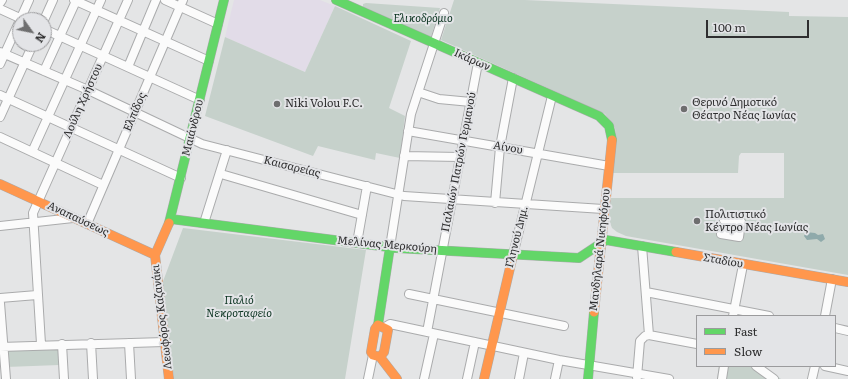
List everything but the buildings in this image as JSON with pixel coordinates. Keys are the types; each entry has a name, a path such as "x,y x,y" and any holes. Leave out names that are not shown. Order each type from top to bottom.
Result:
{"street":[{"path":"24,12 29,0"},
{"path":"48,12 53,0"},
{"path":"44,71 75,0 209,61"},
{"path":"32,152 101,0"},
{"name":"Λούλη Χρήστου","path":"41,344 32,223 33,213 128,0"},
{"path":"128,67 156,0"},
{"path":"165,0 182,3 218,24"},
{"name":"Μαιάνδρου","path":"155,255 171,219 224,0"},
{"name":"Ικάρων","path":"336,0 597,116 606,123"},
{"name":"Ελπίδος","path":"87,224 182,3"},
{"path":"0,9 12,15"},
{"path":"382,326 390,247 411,114 444,13"},
{"path":"52,32 200,100"},
{"path":"0,64 2,53 12,36"},
{"path":"0,117 29,52"},
{"name":"Καισαρείας","path":"2,53 88,90 202,144 399,194 525,205 603,209"},
{"name":"Παλαιών Πατρών Γερμανού","path":"424,379 433,299 478,63"},
{"path":"495,202 500,147 513,78"},
{"path":"418,92 440,99 471,102"},
{"path":"0,95 181,178"},
{"name":"Γληνού Δημ.","path":"484,379 552,96"},
{"name":"Μανδηλαρά Νικηφόρου","path":"588,379 603,209 612,137 611,131 606,123"},
{"name":"Αίνου","path":"408,130 608,166"},
{"path":"0,137 103,185"},
{"path":"204,223 221,174 227,150"},
{"path":"404,156 460,157"},
{"path":"221,174 362,215"},
{"name":"Αναπαύσεως","path":"0,184 155,255"},
{"path":"357,242 367,186"},
{"path":"0,226 74,218"},
{"name":"Μελίνας Μερκούρη","path":"171,219 390,247 513,255 578,258 600,242"},
{"path":"721,234 739,237 741,222 724,220"},
{"name":"Σταδίου","path":"600,242 606,240 743,265 848,282"},
{"path":"642,246 649,335"},
{"name":"Λεωφόρος Καζανάκι","path":"155,255 169,379"},
{"path":"734,313 743,265"},
{"path":"825,315 832,279"},
{"path":"646,292 734,313 757,315"},
{"path":"408,294 500,311 564,326"},
{"path":"0,298 37,295"},
{"path":"0,303 2,346 6,379"},
{"path":"397,379 377,356 371,352 375,329 390,324 637,376 669,379"},
{"path":"368,379 377,356 384,352 388,330 382,326"},
{"path":"836,328 848,331"},
{"path":"637,376 640,341 645,336 649,335 696,344"},
{"path":"2,346 164,342"},
{"path":"467,379 475,342"},
{"path":"91,343 93,379"},
{"path":"129,343 131,379"},
{"path":"62,344 64,379"},
{"path":"519,379 524,353"},
{"path":"555,379 559,360"},
{"path":"722,379 724,367"},
{"path":"757,367 774,379"},
{"path":"812,379 815,367"},
{"path":"831,367 848,370"}],"shaded area":[{"path":"234,0 320,0 335,6 305,72 225,37"}],"green space":[{"path":"454,0 525,0 789,12 789,16 848,17 848,275 626,236 617,232 612,228 609,220 611,198 784,198 784,153 741,153 739,156 738,173 613,173 616,139 615,128 605,114 441,40"},
{"name":"Ελικοδρόμιο","path":"363,4 440,8 431,37 363,7"},
{"path":"335,6 411,41 389,108 405,116 400,158 376,153 375,160 318,146 313,156 205,116 225,37 305,72"},
{"name":"Παλιό Νεκροταφείο","path":"183,228 366,250 345,379 174,379 162,284"},
{"path":"58,346 59,365 6,367 5,349"},
{"path":"719,367 764,367 781,379 717,379"}],"water":[{"path":"806,232 815,233 818,235 823,234 825,239 821,242 817,239 807,240 804,236"}],"traffic: fast":[{"path":"169,223 224,0"},
{"path":"336,0 599,116 609,126 612,140"},
{"path":"171,219 396,248 579,258 606,240 676,252"},
{"path":"378,325 390,247"},
{"path":"588,379 594,312"}],"traffic: slow":[{"path":"594,312 612,140"},
{"path":"0,184 155,255"},
{"path":"169,223 155,255 169,379"},
{"path":"676,252 848,282"},
{"path":"484,379 513,255"},
{"path":"378,325 388,330 384,352 380,357 373,355 371,352 375,329 378,325"},
{"path":"380,357 397,379"}],"place":[{"name":"Niki Volou F.C.","path":"277,104"},
{"name":"Θερινό Δημοτικό Θέατρο Νέας Ιωνίας","path":"684,109"},
{"name":"Πολιτιστικό Κέντρο Νέας Ιωνίας","path":"697,221"}]}
